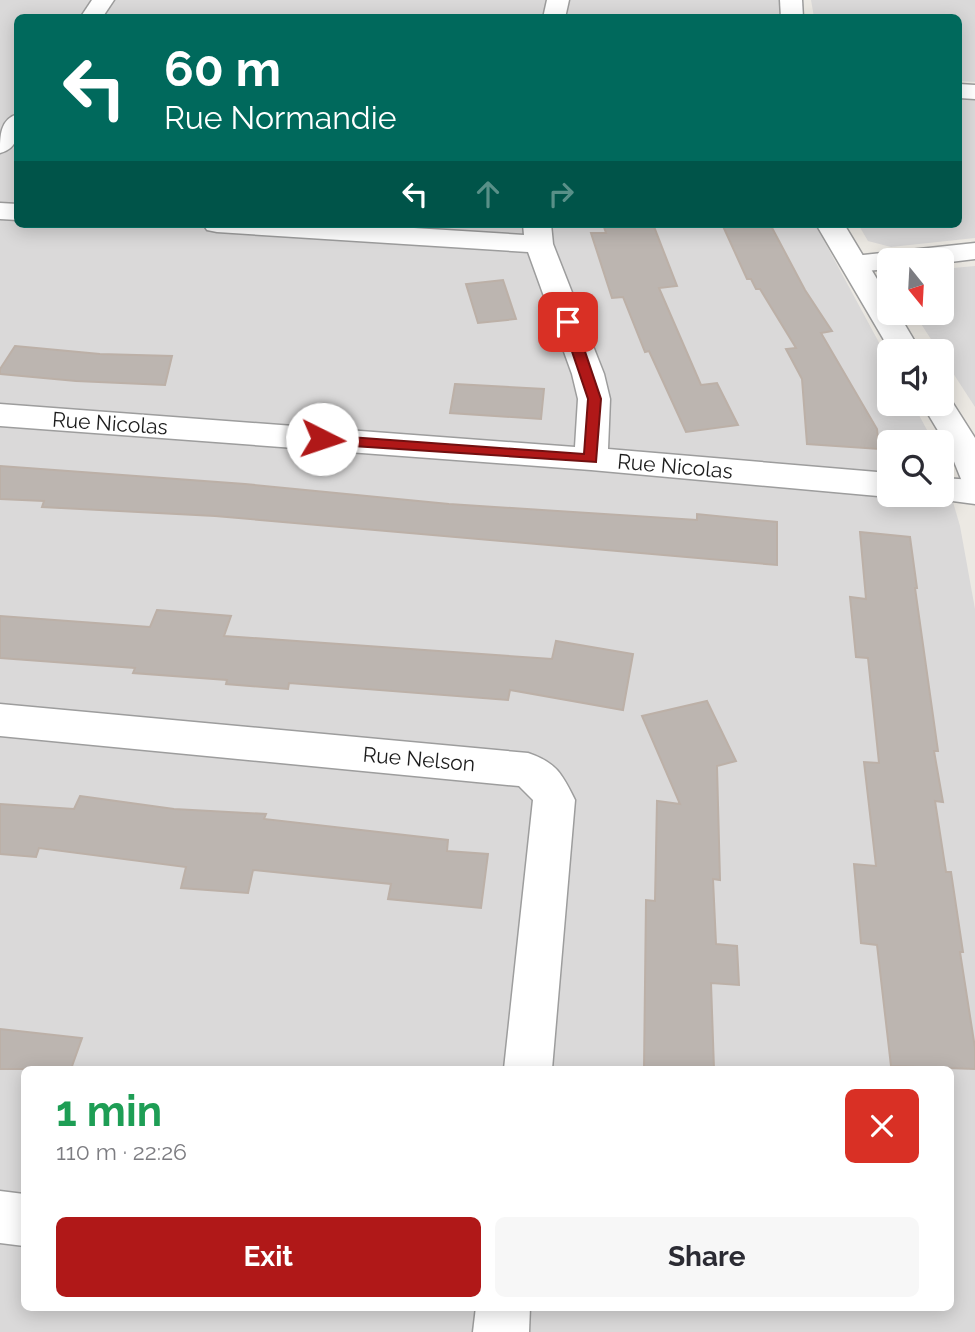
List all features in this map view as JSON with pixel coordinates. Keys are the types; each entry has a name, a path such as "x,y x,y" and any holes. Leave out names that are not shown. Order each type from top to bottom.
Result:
{"street":[{"path":"0,145 14,126"},
{"path":"345,228 538,234 588,374 594,399 591,459"},
{"path":"832,228 898,339"},
{"path":"854,264 975,251"},
{"name":"Rue Nicolas","path":"0,415 591,459 877,484"},
{"path":"945,416 964,449 975,476"},
{"path":"954,491 975,492"},
{"name":"Rue Nelson","path":"0,720 528,770 546,783 554,800 528,1066"},
{"path":"0,1217 21,1220"},
{"path":"502,1332 503,1311"}],"shaded area":[{"path":"0,0 788,0 786,14 14,14 14,228 817,228 877,339 877,416 919,416 927,430 877,430 877,507 954,505 975,609 975,1332 0,1332"},
{"path":"811,0 975,0 975,82 962,81 962,14 813,14"},
{"path":"962,99 975,100 975,238 891,247 868,241 860,228 962,228"},
{"path":"975,266 975,407 954,375 954,339 931,339 922,326 954,326 954,268"}],"building":[{"path":"604,228 655,228 677,286 659,288 701,385 717,383 738,425 686,432 649,351 645,352 623,297 612,298 591,233 606,233"},
{"path":"724,228 772,228 805,290 832,331 821,333 877,429 877,449 807,444 802,379 786,349 796,348 751,279 747,279"},
{"path":"503,280 516,319 478,323 466,284"},
{"path":"15,346 100,354 172,356 165,385 0,374 0,369"},
{"path":"455,384 544,389 541,419 450,413"},
{"path":"0,466 245,484 449,504 697,520 697,514 777,522 777,565 215,516 42,507 44,501 0,499"},
{"path":"860,532 910,537 938,751 934,751 943,802 935,801 946,872 951,872 963,952 960,952 975,1048 975,1069 954,1068 954,1066 891,1066 877,945 861,943 854,864 876,866 864,762 879,763 868,658 856,657 850,597 866,599"},
{"path":"157,610 231,616 224,636 552,659 556,641 633,654 623,710 510,690 508,700 289,683 288,689 226,684 227,680 133,673 135,668 0,658 0,616 150,627"},
{"path":"707,701 736,761 717,766 720,880 713,879 716,944 737,946 739,985 711,983 714,1066 644,1066 646,900 655,901 657,801 680,804 642,716"},
{"path":"80,796 174,809 266,814 264,819 448,840 447,851 488,854 481,908 388,899 391,884 253,870 248,893 181,888 186,867 39,848 36,857 0,854 0,804 74,809"},
{"path":"0,1029 82,1038 72,1066 21,1066 21,1069 0,1069"}],"route":[{"path":"322,439 591,459 594,399 588,374 568,322"}]}
